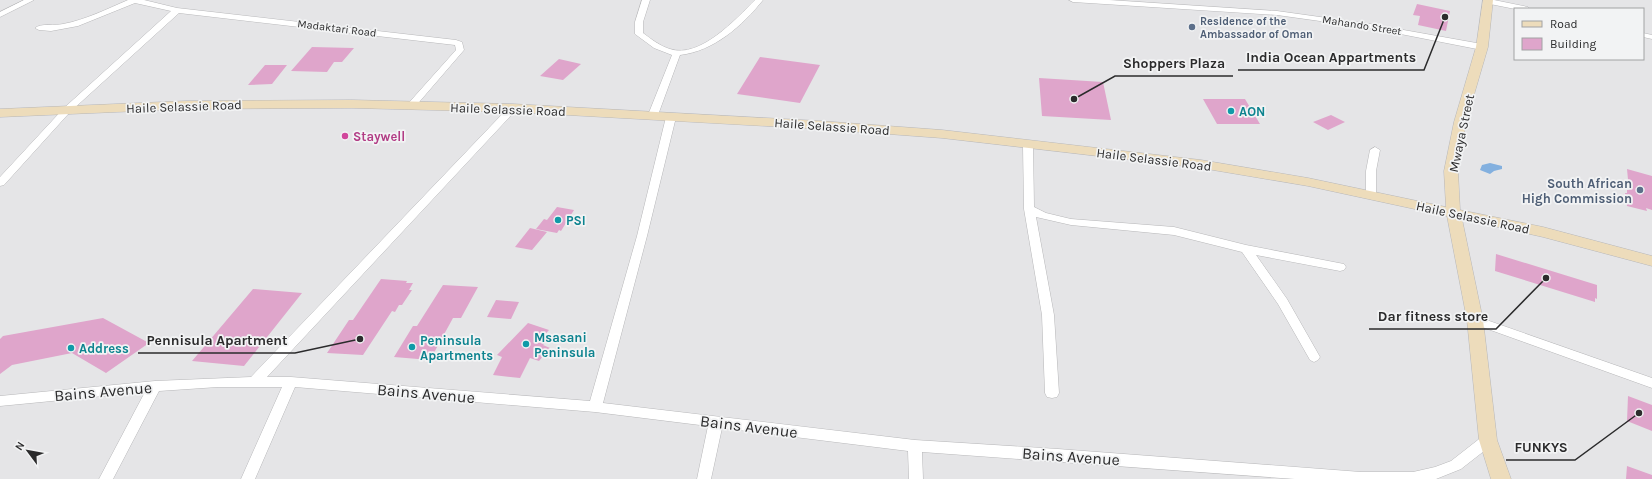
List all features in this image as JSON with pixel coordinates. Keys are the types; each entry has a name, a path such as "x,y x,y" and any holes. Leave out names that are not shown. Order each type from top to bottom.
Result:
{"street":[{"path":"0,15 30,0"},
{"path":"39,28 53,29 63,27 135,0"},
{"name":"Madaktari Road","path":"135,0 177,10 452,41 459,44 460,50 411,106"},
{"path":"646,0 639,22 639,34 651,43 677,53 711,44 739,20 759,0"},
{"name":"Mahando Street","path":"1073,0 1284,14 1370,26 1482,47"},
{"path":"1488,0 1521,8"},
{"name":"Mwaya Street","path":"1488,0 1482,47 1460,122 1451,171 1453,212 1475,320 1488,440 1501,479"},
{"path":"0,183 66,110 177,10"},
{"path":"653,115 677,53"},
{"name":"Haile Selassie Road","path":"0,113 268,103 513,108 820,125 927,133 1201,164 1308,182 1543,232 1652,260"},
{"path":"255,381 513,108"},
{"path":"594,407 642,236 671,117"},
{"path":"1028,145 1029,209 1048,315 1052,393"},
{"path":"1371,195 1371,171 1375,150"},
{"path":"1029,209 1043,216 1071,222 1174,231 1246,249 1340,267"},
{"path":"1246,249 1283,302 1314,357"},
{"path":"1475,320 1652,383"},
{"name":"Bains Avenue","path":"0,401 155,386 255,381 290,382 594,407 914,446 1058,455 1362,479 1413,478 1436,473 1456,465 1488,440"},
{"path":"248,479 290,382"},
{"path":"106,479 155,386"},
{"path":"704,479 716,422"},
{"path":"914,446 916,479"}],"water":[{"path":"1490,163 1502,166 1502,169 1494,171 1490,174 1480,170 1482,165"}],"building":[{"path":"1417,4 1450,11 1446,31 1418,25 1420,16 1413,15"},
{"path":"312,47 354,48 342,62 334,62 327,72 291,71"},
{"path":"760,57 820,65 800,103 737,94"},
{"path":"559,59 581,64 563,80 540,76"},
{"path":"265,65 287,65 272,84 248,85"},
{"path":"1039,78 1103,82 1111,120 1042,116"},
{"name":"AON","path":"1203,99 1245,99 1260,124 1217,124"},
{"path":"1331,115 1345,122 1328,130 1313,122"},
{"name":"South African High Commission","path":"1627,169 1652,176 1652,210 1646,208 1647,211 1627,206 1625,193 1629,190"},
{"name":"PSI","path":"557,207 574,210 561,231 559,230 557,233 536,229 544,219 547,220"},
{"name":"PSI","path":"530,228 547,232 532,250 515,247"},
{"path":"1496,254 1597,285 1597,299 1595,298 1595,302 1495,271"},
{"path":"381,279 407,281 406,283 413,283 409,290 412,290 402,305 399,305 395,312 392,311 363,355 327,353 349,320 353,320"},
{"path":"443,285 478,287 461,318 453,318 430,360 394,357 413,326 417,326"},
{"path":"253,289 302,293 244,366 192,361"},
{"name":"Msasani Peninsula","path":"496,300 519,302 511,319 487,317"},
{"name":"Address","path":"103,318 149,343 106,373 72,353 12,365 0,374 0,339 3,336"},
{"name":"Msasani Peninsula","path":"528,323 549,330 539,341 545,343 543,345 550,348 539,361 530,358 520,378 493,375 502,357 497,355"},
{"path":"1628,396 1652,405 1652,431 1627,421"},
{"path":"1627,466 1652,475 1652,479 1626,479"}],"place":[{"name":"India Ocean Appartments","path":"1445,17"},
{"name":"Residence of the Ambassador of Oman","path":"1192,27"},
{"name":"Shoppers Plaza","path":"1074,99"},
{"name":"AON","path":"1231,111"},
{"name":"Staywell","path":"345,136"},
{"name":"South African High Commission","path":"1640,190"},
{"name":"PSI","path":"558,220"},
{"name":"Dar fitness store","path":"1546,278"},
{"name":"Pennisula Apartment","path":"360,339"},
{"name":"Msasani Peninsula","path":"526,344"},
{"name":"Peninsula Apartments","path":"412,347"},
{"name":"Address","path":"71,348"},
{"name":"FUNKYS","path":"1639,413"}]}
